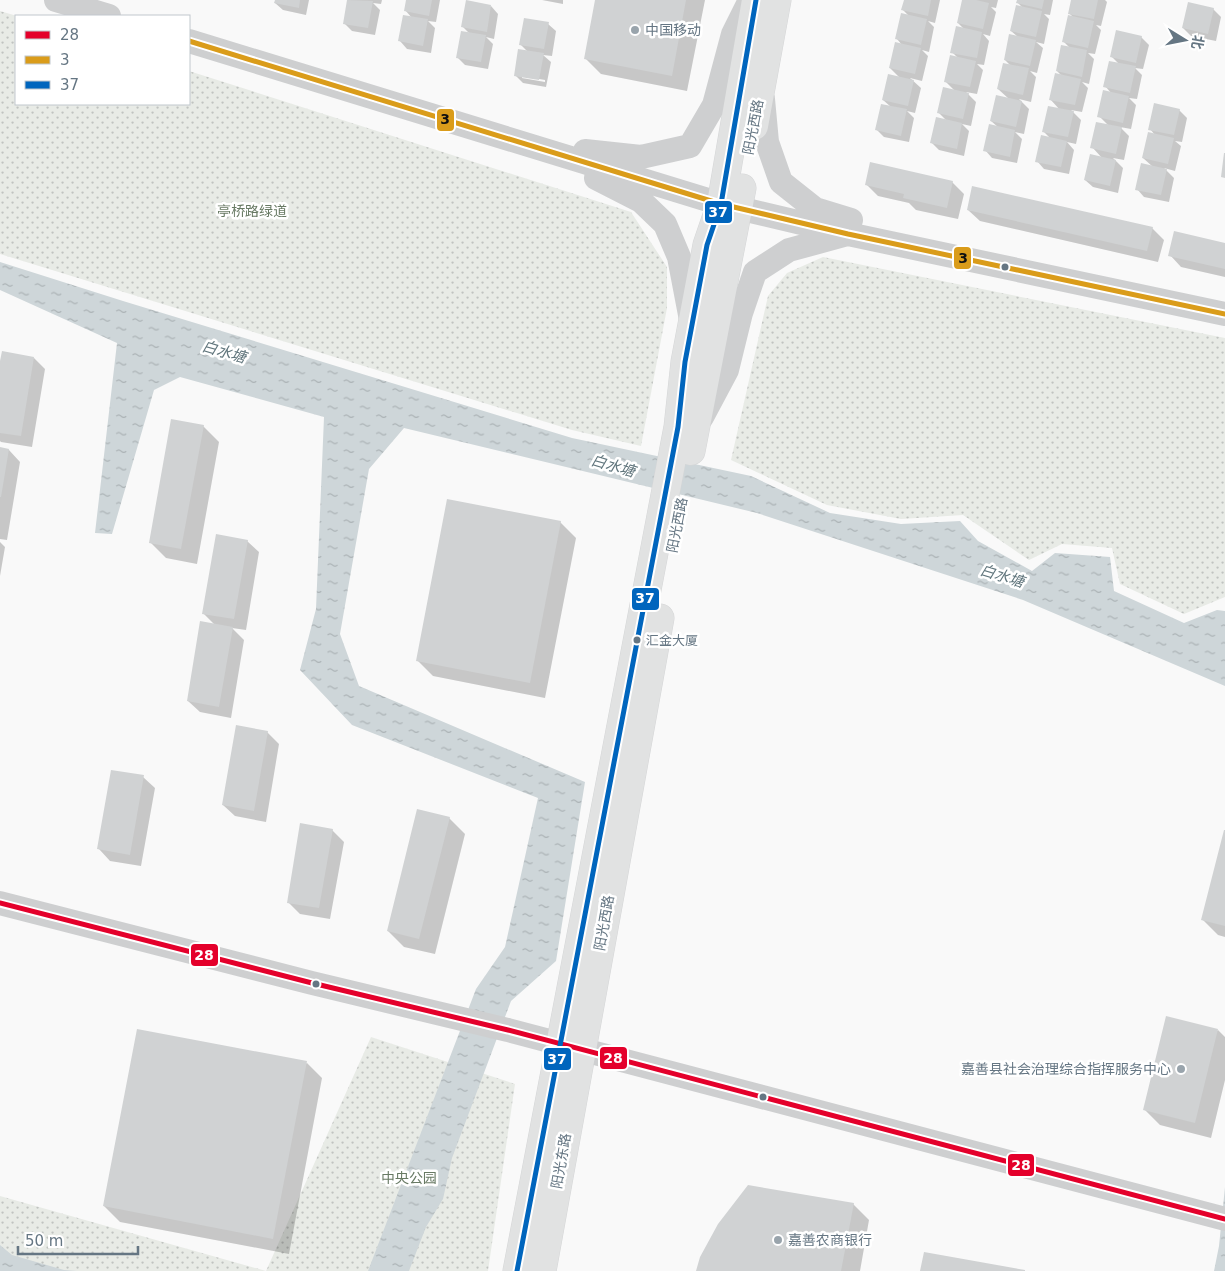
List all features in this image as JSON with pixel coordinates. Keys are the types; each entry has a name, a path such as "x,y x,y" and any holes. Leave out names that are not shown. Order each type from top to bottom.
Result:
{"main road":[{"name":"阳光西路","path":"687,428 685,362 708,245 730,206 756,0"},
{"name":"阳光西路","path":"570,1048 667,528 730,206 762,82 777,0"},
{"name":"阳光东路","path":"517,1271 570,1048"},
{"name":"阳光东路","path":"542,1271 570,1048"}],"street":[{"path":"56,0 106,15"},
{"path":"524,144 641,157 690,146 714,105 734,34 750,0"},
{"path":"190,41 730,206 848,234 1225,314"},
{"path":"762,82 767,142 782,182 815,209 862,223 896,244"},
{"path":"524,144 641,201 665,224 679,257 692,325"},
{"path":"687,428 727,370 741,313 756,272 789,250 848,234"},
{"path":"0,902 312,983 508,1030 570,1048 1225,1218"}],"green space":[{"name":"亭桥路绿道","path":"0,11 15,15 15,105 190,105 190,71 631,212 667,267 667,308 641,446 572,430 0,254"},
{"path":"823,257 1225,338 1225,597 1184,614 1120,584 1112,548 1062,544 1029,560 963,515 901,519 827,505 731,460 768,296 787,273"},
{"name":"中央公园","path":"371,1037 515,1084 488,1271 266,1271"},
{"path":"0,1196 266,1271 0,1271"}],"water":[{"name":"白水塘","path":"0,262 572,438 751,476 830,513 901,524 960,521 978,541 1032,571 1055,553 1110,557 1114,591 1184,623 1217,610 1225,611 1225,686 1023,600 757,513 404,428 369,469 340,634 359,686 585,782 556,961 511,1001 452,1158 443,1199 426,1227 409,1271 368,1271 476,989 505,947 538,798 352,725 300,670 316,609 324,417 180,377 154,390 112,534 95,533 117,343 0,290"},
{"path":"1225,1187 1225,1271 1214,1271 1219,1246"},
{"path":"0,1245 12,1255 64,1270 77,1271 0,1271"}],"building":[{"path":"275,0 300,0 299,8 274,3"},
{"path":"347,0 373,1 368,28 343,24"},
{"path":"406,0 432,0 429,16 404,11"},
{"path":"466,0 491,5 487,32 461,27"},
{"name":"中国移动","path":"595,0 686,0 672,76 584,59"},
{"path":"904,0 931,0 928,16 901,10"},
{"path":"962,0 976,0 989,3 983,29 957,23"},
{"path":"1017,0 1044,0 1042,9 1016,3"},
{"path":"1071,0 1098,0 1094,19 1068,14"},
{"path":"1188,2 1214,8 1208,34 1182,28"},
{"path":"1016,5 1042,11 1036,37 1010,31"},
{"path":"901,13 927,19 921,45 895,39"},
{"path":"403,15 428,19 423,46 398,41"},
{"path":"1068,15 1094,21 1088,48 1062,42"},
{"path":"524,18 549,22 544,49 519,45"},
{"path":"956,26 982,32 977,58 950,53"},
{"path":"1116,30 1142,36 1136,63 1110,57"},
{"path":"461,31 486,35 481,62 456,58"},
{"path":"1009,34 1036,40 1030,66 1004,60"},
{"path":"895,42 921,48 915,74 889,68"},
{"path":"1061,45 1087,50 1082,77 1056,71"},
{"path":"518,49 544,53 539,80 514,76"},
{"path":"950,55 976,61 970,87 944,82"},
{"path":"1109,61 1136,66 1130,93 1103,87"},
{"path":"1003,63 1029,68 1023,95 997,89"},
{"path":"1055,73 1081,79 1075,105 1049,100"},
{"path":"888,74 914,80 908,106 882,100"},
{"path":"943,87 969,93 963,119 937,113"},
{"path":"1103,90 1129,96 1123,123 1097,117"},
{"path":"996,95 1022,101 1016,127 990,121"},
{"path":"1154,103 1180,109 1174,135 1148,130"},
{"path":"881,104 907,109 901,136 875,130"},
{"path":"1048,106 1074,111 1068,137 1042,132"},
{"path":"936,117 962,123 957,149 930,143"},
{"path":"1096,122 1122,127 1116,154 1090,148"},
{"path":"989,124 1015,130 1010,157 983,151"},
{"path":"1148,132 1174,138 1168,164 1142,158"},
{"path":"1041,135 1067,141 1061,167 1035,162"},
{"path":"1225,153 1225,178 1221,177"},
{"path":"1090,154 1116,160 1110,186 1084,180"},
{"path":"870,162 953,181 947,208 903,198 904,194 865,185"},
{"path":"1141,163 1167,169 1161,195 1135,190"},
{"path":"972,186 1153,227 1147,251 967,210"},
{"path":"1174,231 1225,243 1225,269 1168,256"},
{"path":"2,351 34,357 21,436 0,433 0,361"},
{"path":"171,419 204,425 181,549 149,543"},
{"path":"0,447 9,449 1,497 0,497"},
{"path":"447,499 561,521 530,683 416,661"},
{"path":"216,534 248,540 234,619 202,614"},
{"path":"200,621 233,627 219,707 187,701"},
{"path":"236,725 268,731 254,811 222,805"},
{"path":"111,770 144,775 130,855 97,849"},
{"path":"417,809 450,817 419,939 387,931"},
{"path":"300,823 333,829 319,908 287,903"},
{"path":"1225,830 1225,926 1201,920"},
{"name":"嘉善县社会治理综合指挥服务中心","path":"1166,1016 1218,1029 1195,1123 1143,1110"},
{"path":"137,1029 307,1061 273,1239 103,1206"},
{"name":"嘉善农商银行","path":"748,1185 854,1203 841,1271 696,1271 700,1257 718,1224"},
{"path":"924,1252 1025,1270 1025,1271 920,1271"}],"transit line":[{"name":"37","path":"517,1271 678,427 685,362 707,245 721,204 756,0"},
{"name":"3","path":"190,41 721,204 848,234 1225,314"},
{"name":"28","path":"0,903 312,983 508,1030 1225,1219"}],"place":[{"name":"中国移动","path":"635,30"},
{"name":"汇金大厦","path":"637,640"},
{"name":"嘉善县社会治理综合指挥服务中心","path":"1181,1069"},
{"name":"嘉善农商银行","path":"778,1240"}]}
